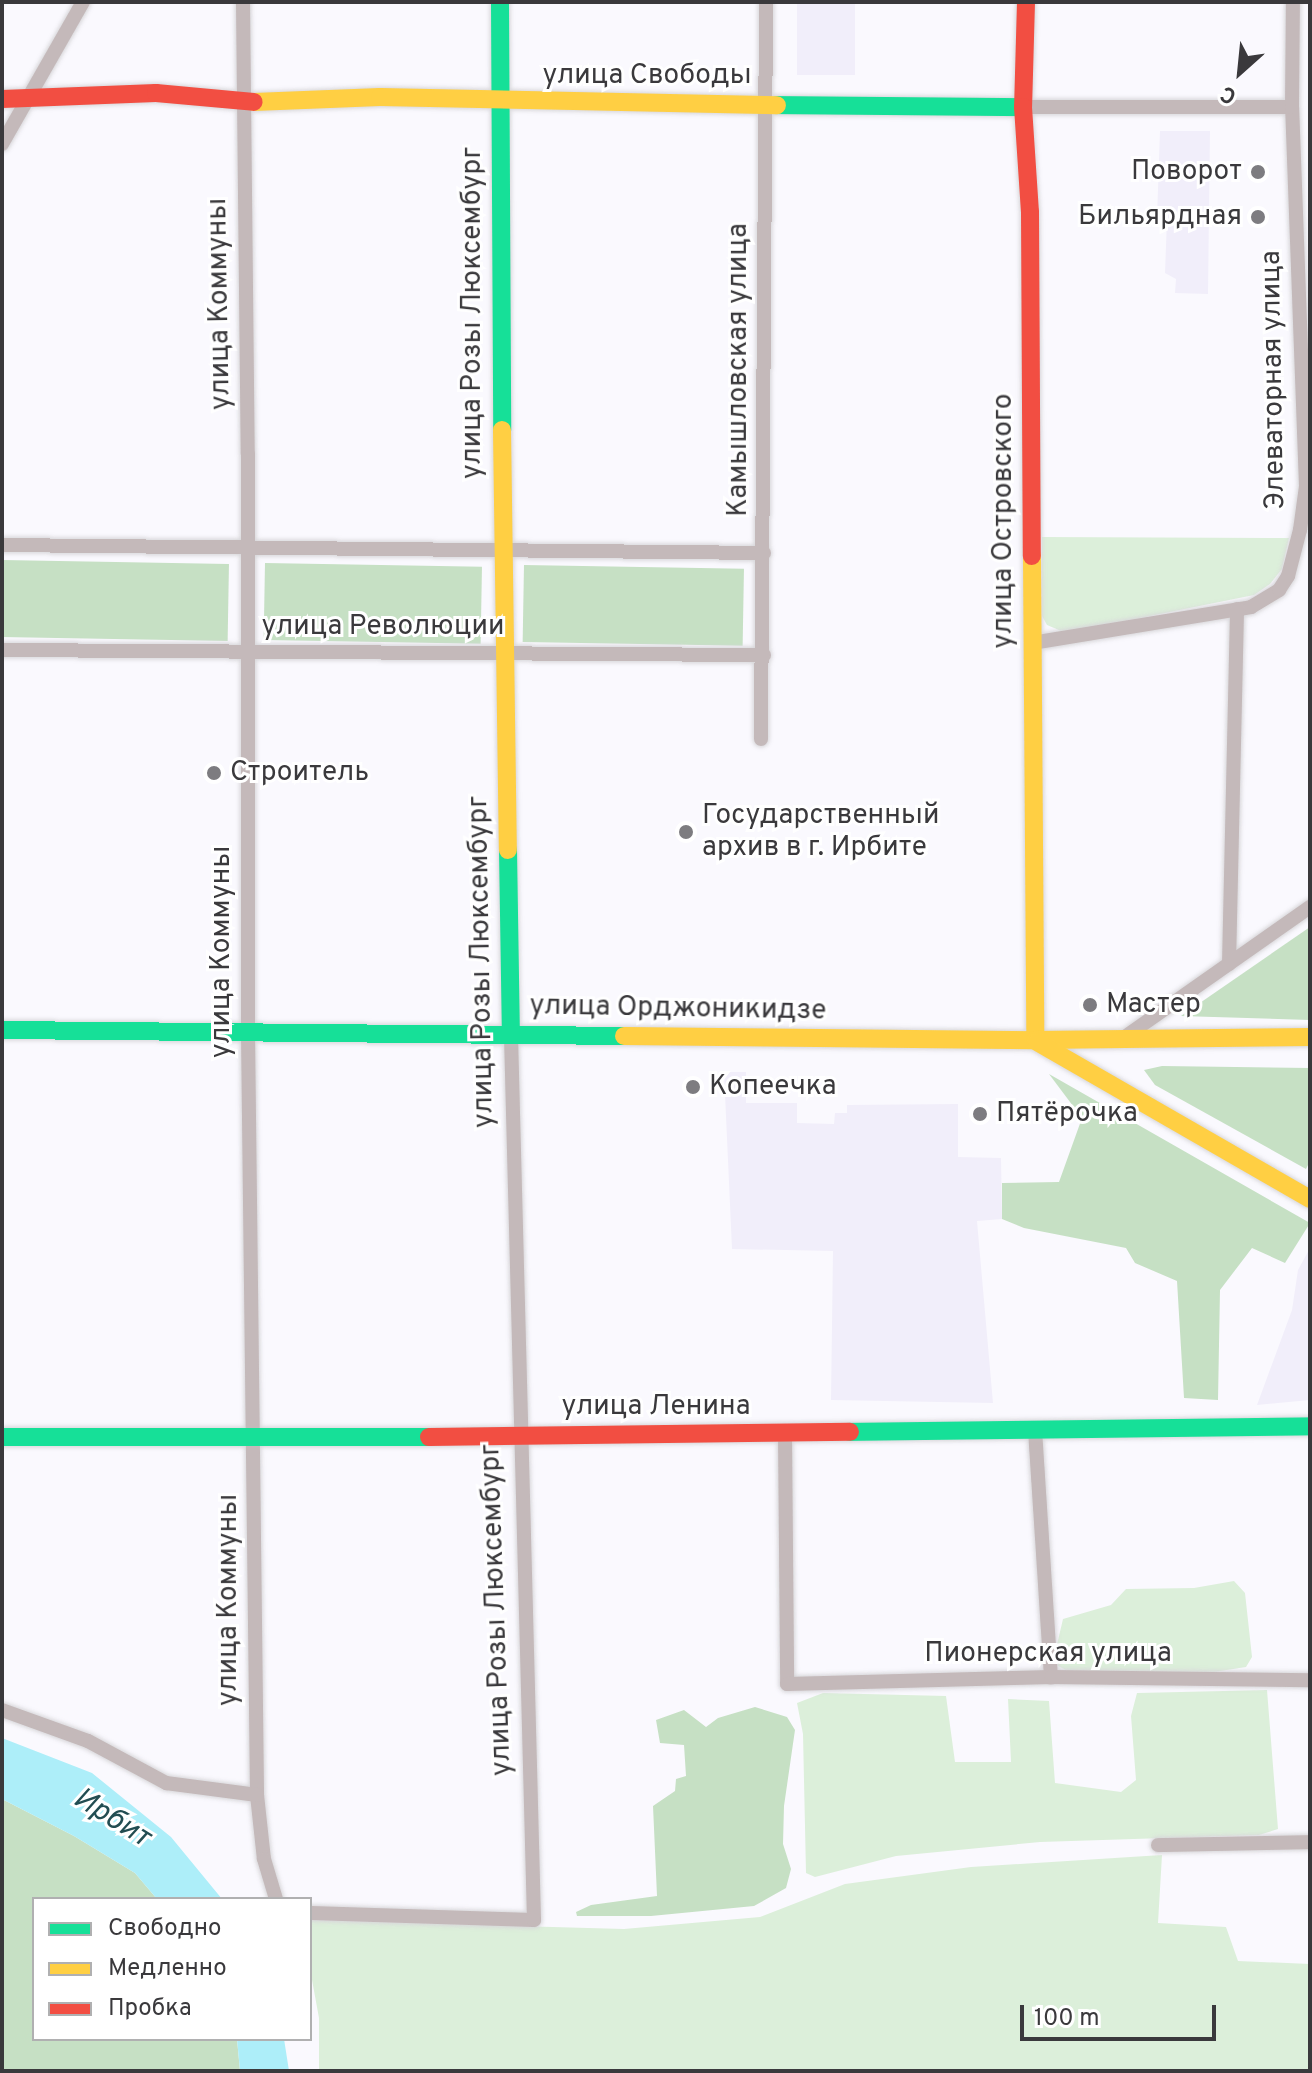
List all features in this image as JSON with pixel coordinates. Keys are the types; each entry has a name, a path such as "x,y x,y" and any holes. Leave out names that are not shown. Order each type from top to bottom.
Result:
{"street":[{"path":"2,144 83,2"},
{"name":"улица Коммуны","path":"243,2 248,1033 257,1795 264,1859 275,1897"},
{"name":"улица Розы Люксембург","path":"312,1913 534,1920 520,1436 502,553 500,2"},
{"name":"Камышловская улица","path":"761,739 764,655 766,2"},
{"name":"улица Островского","path":"1026,2 1023,107 1030,212 1035,1040"},
{"name":"Элеваторная улица","path":"1237,609 1266,601 1288,576 1300,530 1306,486 1292,107 1293,2"},
{"name":"улица Свободы","path":"2,99 156,93 243,102 380,97 500,102 767,105 1292,107"},
{"path":"2,545 248,546 502,553 764,553"},
{"path":"1032,643 1237,609 1229,964"},
{"name":"улица Революции","path":"2,650 764,655"},
{"path":"1122,1039 1310,907"},
{"name":"улица Орджоникидзе","path":"2,1030 1035,1040 1310,1199"},
{"path":"1035,1040 1310,1037"},
{"name":"улица Ленина","path":"2,1437 254,1439 1310,1426"},
{"path":"1035,1430 1051,1677"},
{"name":"Пионерская улица","path":"785,1434 787,1684 1051,1677 1310,1680"},
{"path":"2,1710 88,1741 166,1783 257,1795"},
{"path":"1158,1845 1310,1842"}],"shaded area":[{"path":"797,2 855,2 855,75 797,75"},
{"path":"1160,131 1210,131 1208,294 1175,293 1176,279 1165,273 1167,219 1157,218"},
{"path":"724,1072 746,1072 746,1103 797,1103 797,1123 834,1124 835,1113 847,1113 847,1105 958,1104 958,1157 1001,1158 1002,1219 977,1221 993,1403 831,1400 833,1251 732,1249"},
{"path":"1310,1248 1310,1400 1257,1405 1292,1310 1298,1270"}],"green space":[{"path":"1042,537 1289,538 1282,569 1270,584 1254,595 1066,633 1047,625 1042,616"},
{"path":"2,560 229,564 228,641 2,637"},
{"path":"265,563 482,567 481,644 264,640"},
{"path":"524,565 744,569 743,646 523,642"},
{"path":"1310,927 1310,1020 1181,1016"},
{"path":"1162,1066 1310,1068 1310,1161 1306,1169 1155,1085 1144,1070"},
{"path":"1049,1074 1310,1223 1285,1263 1252,1248 1220,1290 1218,1400 1184,1398 1177,1281 1135,1263 1126,1248 1024,1228 1002,1219 1002,1183 1059,1182 1082,1118"},
{"path":"1234,1581 1245,1593 1252,1657 1246,1667 1214,1672 1070,1672 1058,1666 1055,1653 1063,1619 1111,1605 1126,1589 1194,1588"},
{"path":"1267,1690 1278,1829 1259,1835 1040,1842 896,1856 815,1877 806,1873 803,1734 797,1703 823,1693 946,1696 955,1762 1011,1762 1008,1699 1049,1701 1055,1783 1121,1792 1136,1780 1131,1716 1137,1693"},
{"path":"755,1707 787,1717 795,1730 784,1806 783,1844 791,1869 786,1888 754,1906 651,1916 577,1916 576,1912 591,1905 657,1896 653,1806 675,1791 676,1779 686,1776 684,1745 660,1743 656,1720 684,1710 706,1727 718,1718"},
{"path":"2,1799 74,1836 135,1873 155,1897 32,1897 32,2041 237,2041 240,2071 2,2071"},
{"path":"1162,1855 1158,1923 1226,1927 1238,1961 1310,1964 1310,2071 319,2071 319,2018 312,1980 312,1920 624,1929 760,1917 845,1884 971,1867"}],"water":[{"name":"Ирбит","path":"2,1738 92,1773 171,1837 220,1897 155,1897 135,1873 74,1836 2,1799"},
{"path":"237,2041 284,2041 289,2071 240,2071"}],"traffic: fast":[{"path":"500,2 502,430"},
{"path":"777,105 1023,107"},
{"path":"508,850 511,1035"},
{"path":"2,1030 624,1036"},
{"path":"850,1432 1310,1426"},
{"path":"2,1437 429,1437"}],"traffic: slow":[{"path":"254,102 380,97 777,105"},
{"path":"502,430 508,850"},
{"path":"1032,556 1035,1040"},
{"path":"624,1036 1035,1040 1310,1037"},
{"path":"1037,1042 1310,1199"}],"traffic: jam":[{"path":"1026,2 1023,107 1030,212 1032,556"},
{"path":"2,99 156,93 254,102"},
{"path":"429,1437 850,1432"}],"place":[{"name":"Поворот","path":"1258,172"},
{"name":"Бильярдная","path":"1258,217"},
{"name":"Строитель","path":"214,773"},
{"name":"Государственный архив в г. Ирбите","path":"686,832"},
{"name":"Мастер","path":"1090,1005"},
{"name":"Копеечка","path":"693,1087"},
{"name":"Пятёрочка","path":"980,1114"}]}
